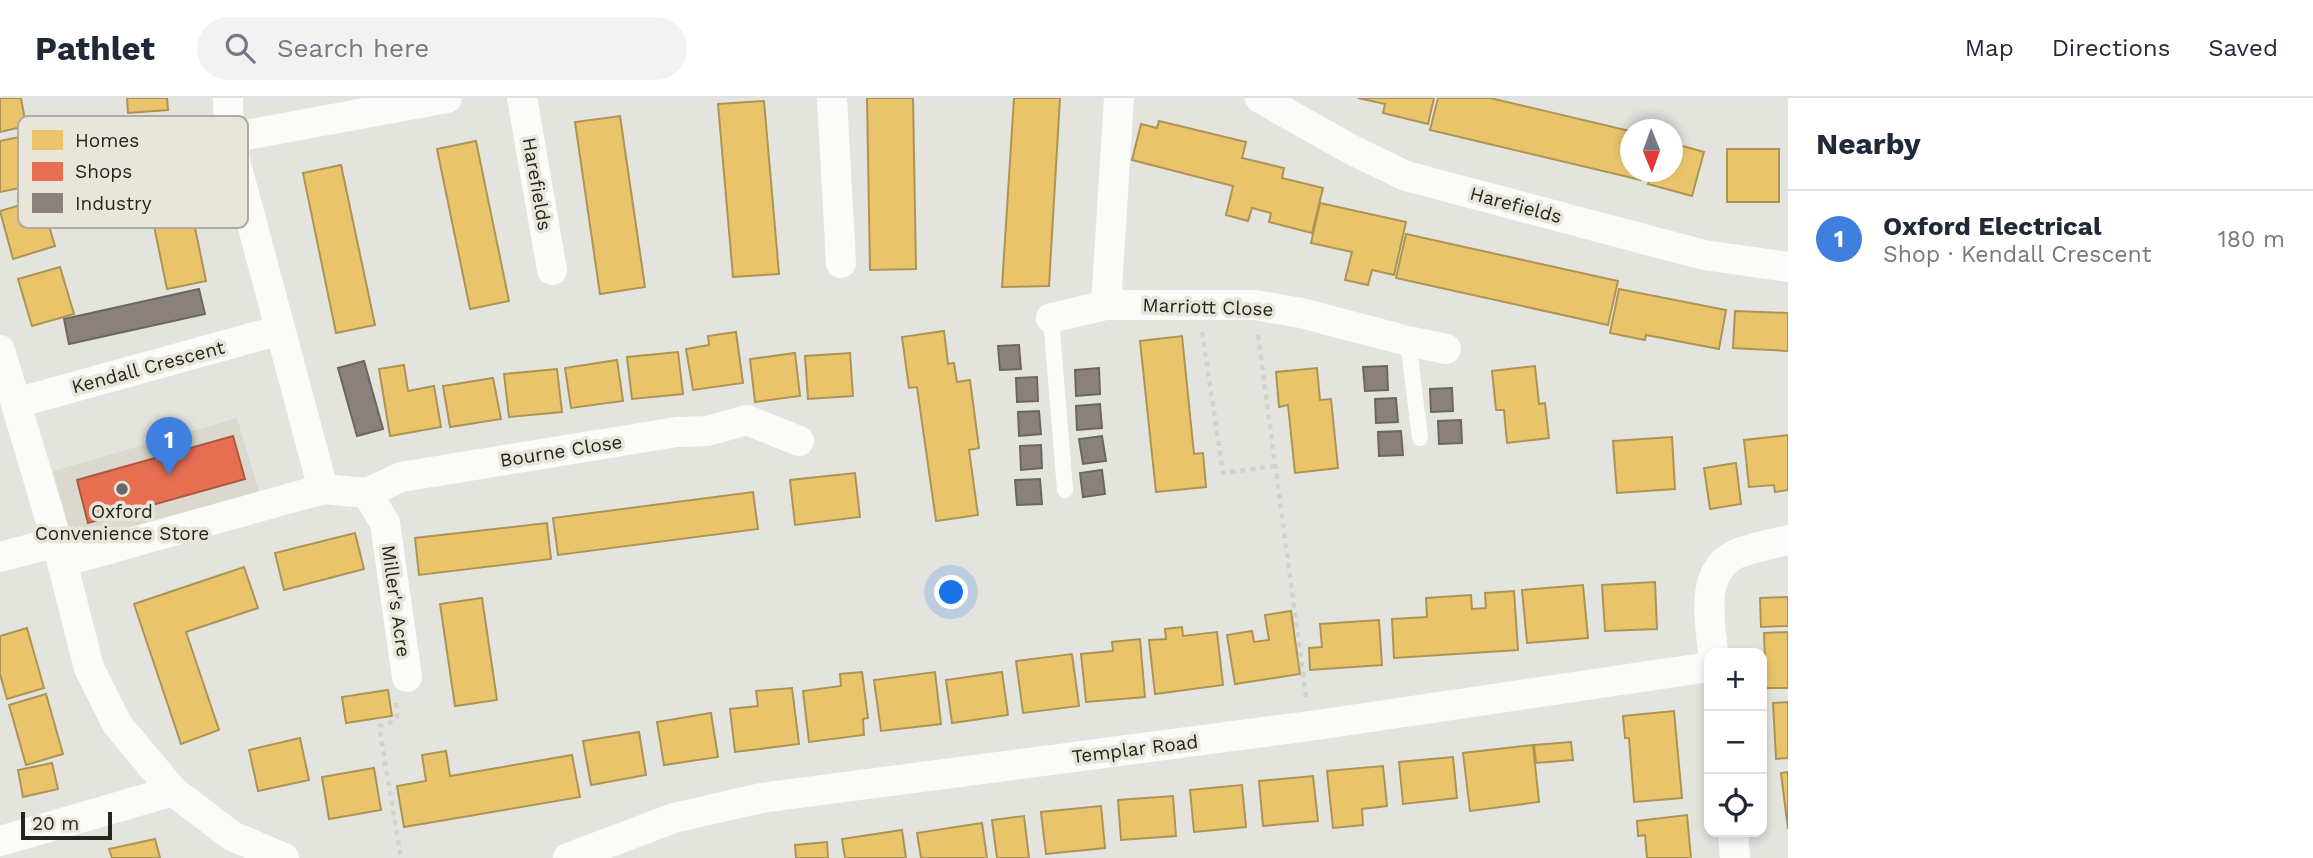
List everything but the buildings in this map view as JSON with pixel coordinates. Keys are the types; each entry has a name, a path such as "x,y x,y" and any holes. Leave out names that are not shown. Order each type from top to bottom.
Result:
{"street":[{"path":"228,98 228,116"},
{"path":"248,135 447,98"},
{"name":"Harefields","path":"522,98 552,270"},
{"path":"832,98 841,264"},
{"path":"1106,304 1119,98"},
{"name":"Harefields","path":"1260,98 1352,150 1406,176 1704,256 1788,267"},
{"path":"248,211 323,489"},
{"name":"Marriott Close","path":"1051,318 1106,304 1198,303 1255,306 1301,313 1446,349"},
{"name":"Kendall Crescent","path":"16,403 279,330"},
{"path":"0,350 59,552 89,668 117,724 173,791 232,836 284,858"},
{"name":"Bourne Close","path":"367,493 401,477 677,432 707,431 747,420 799,440"},
{"path":"0,557 59,552 323,489 367,493"},
{"name":"Miller's Acre","path":"367,493 385,523 407,677"},
{"path":"1713,648 1709,599 1715,571 1737,553 1788,540"},
{"name":"Templar Road","path":"568,858 674,818 761,798 1310,726 1704,668"},
{"path":"0,841 173,791"},
{"path":"1733,837 1735,858"}],"lane":[{"path":"1051,318 1065,490"},
{"path":"1408,341 1420,438"}],"path":[{"path":"1198,303 1223,473 1275,466"},
{"path":"1255,306 1310,726"},
{"name":"Miller's Acre","path":"401,858 379,726 390,723 397,716 394,681 407,677"}],"shaded area":[{"path":"237,418 259,492 74,546 53,471"}],"place":[{"name":"Oxford Electrical","path":"169,475"},
{"name":"Oxford Convenience Store","path":"122,489"}]}
